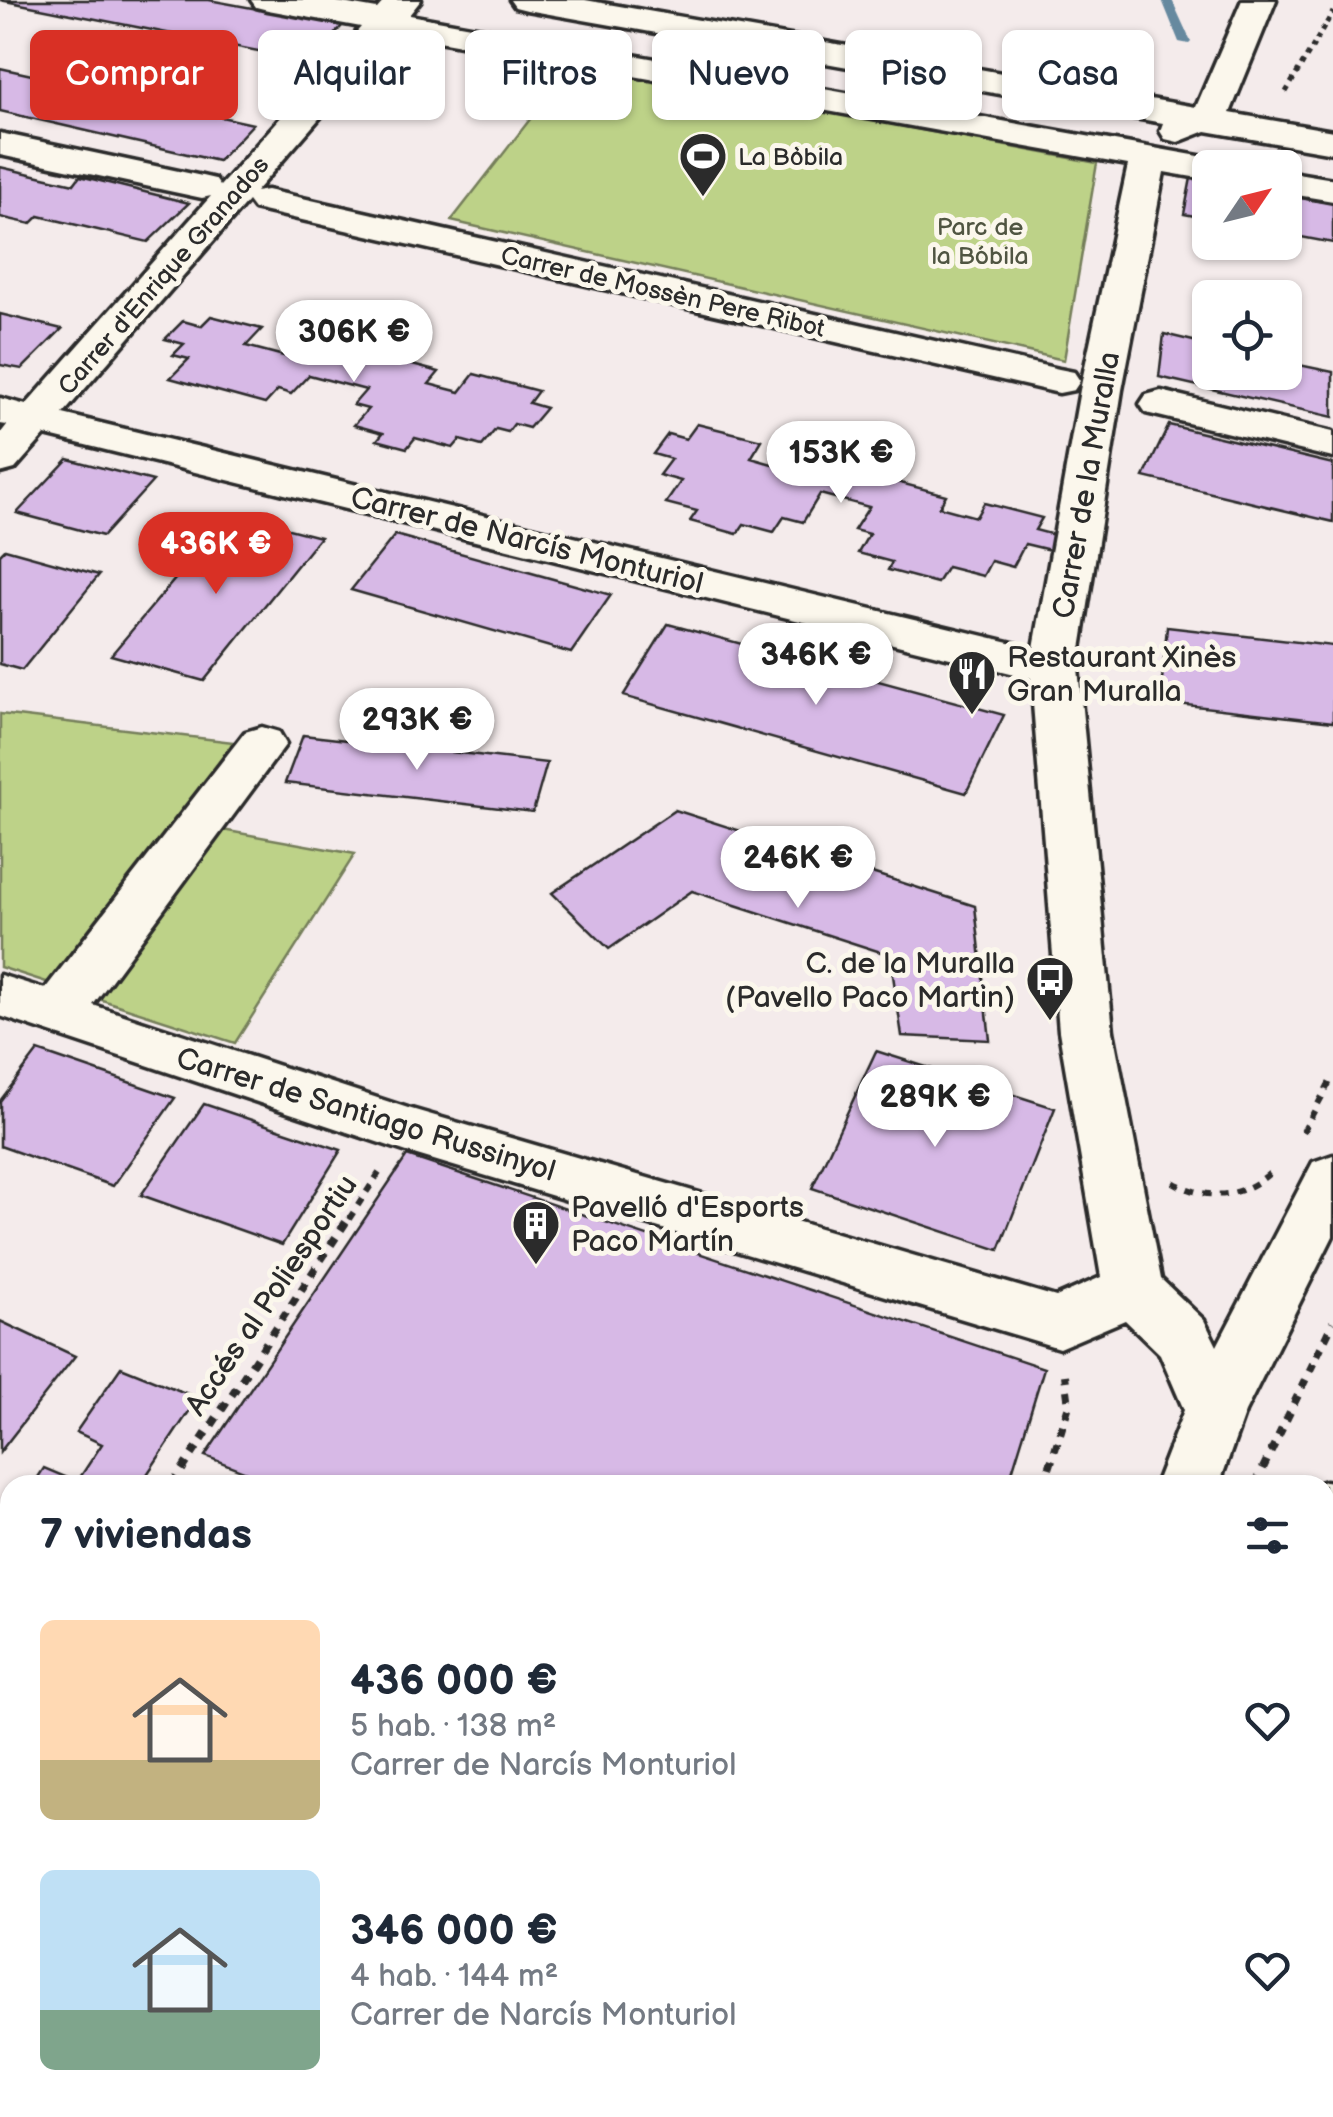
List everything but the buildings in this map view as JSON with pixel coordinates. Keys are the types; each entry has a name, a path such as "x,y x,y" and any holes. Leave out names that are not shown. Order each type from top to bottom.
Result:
{"street":[{"path":"268,0 395,11 1192,166"},
{"path":"526,0 1333,142"},
{"path":"1209,119 1258,0"},
{"name":"Carrer d'Enrique Granados","path":"0,460 18,416 395,11"},
{"path":"1148,158 1167,150 1181,124 1209,119"},
{"path":"0,144 202,187"},
{"name":"Carrer de la Muralla","path":"1134,1290 1086,1031 1054,668 1100,390 1148,158"},
{"path":"1302,185 1333,190"},
{"name":"Carrer de Mossèn Pere Ribot","path":"267,201 1059,381"},
{"path":"1161,404 1333,445"},
{"name":"Carrer de Narcís Monturiol","path":"18,416 1054,668"},
{"path":"56,1015 262,744"},
{"name":"Carrer de Santiago Russinyol","path":"0,995 408,1130 1059,1323 1134,1290"},
{"path":"1199,1475 1215,1410 1318,1238 1315,1161"},
{"path":"1134,1290 1184,1338 1215,1410"}],"path":[{"path":"1279,104 1333,12"},
{"path":"1315,1161 1333,1076"},
{"name":"Accés al Poliesportiu","path":"179,1475 408,1130"},
{"path":"1160,1173 1190,1193 1228,1198 1264,1180 1274,1168"},
{"path":"1261,1475 1333,1322"},
{"path":"1047,1475 1069,1405"}],"green space":[{"name":"Parc de la Bóbila","path":"632,75 652,79 652,120 825,120 825,112 845,115 845,120 869,120 1097,163 1064,360 451,221 529,120 632,120"},
{"path":"0,714 233,742 178,822 355,854 235,1043 0,967"}],"waterway":[{"path":"1167,0 1185,42"}],"place":[{"name":"La Bòbila","path":"703,198"},
{"name":"Restaurant Xinès Gran Muralla","path":"972,716"},
{"name":"C. de la Muralla (Pavello Paco Martin)","path":"1050,1022"},
{"name":"Pavelló d'Esports Paco Martín","path":"536,1266"}]}
